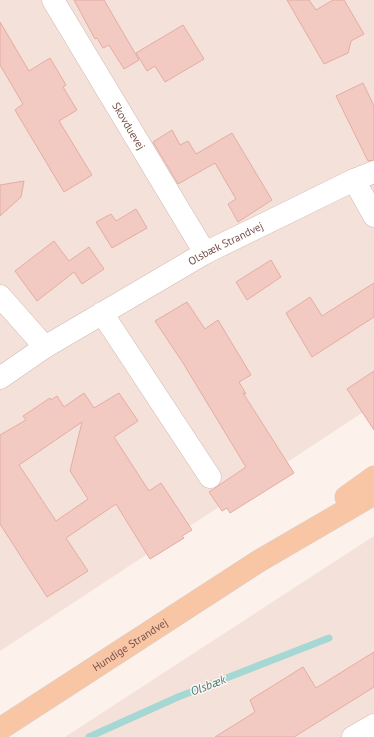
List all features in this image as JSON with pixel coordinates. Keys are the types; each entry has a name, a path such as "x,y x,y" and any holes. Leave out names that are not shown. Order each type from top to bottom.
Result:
{"main road":[{"name":"Hundige Strandvej","path":"259,561 374,477"},
{"name":"Hundige Strandvej","path":"0,729 259,561 374,494"}],"street":[{"name":"Skovduevej","path":"53,0 204,253"},
{"name":"Olsbæk Strandvej","path":"0,378 45,347 204,253 354,180 374,172"},
{"path":"354,180 374,216"},
{"path":"0,296 45,347"},
{"path":"102,313 210,477"},
{"path":"353,737 374,725"}],"shaded area":[{"path":"0,0 374,0 374,405 0,651"},
{"path":"374,536 374,737 65,737"}],"building":[{"path":"74,0 104,0 139,60 124,69 109,45 103,48 97,38 95,39"},
{"path":"287,0 309,0 316,10 333,0 344,0 364,34 351,41 348,53 324,64"},
{"path":"0,22 29,71 50,58 66,85 63,87 77,110 59,121 92,175 64,192 15,110 23,104 0,65"},
{"path":"183,25 204,59 165,82 155,66 147,71 136,53"},
{"path":"363,83 374,106 374,160 368,161 336,96"},
{"path":"172,130 180,145 188,141 196,154 232,133 272,200 238,222 228,204 236,199 215,163 178,184 153,142"},
{"path":"24,181 21,197 0,216 0,185"},
{"path":"136,209 147,228 112,248 96,222 111,214 116,221"},
{"path":"54,241 69,261 89,247 104,269 82,284 74,272 37,301 15,271"},
{"path":"271,260 281,277 247,300 236,282"},
{"path":"374,283 374,317 312,357 286,313 310,297 322,316"},
{"path":"187,302 205,329 218,320 251,375 239,382 246,394 243,393 294,473 230,513 227,508 222,511 209,492 246,467 183,363 155,321"},
{"path":"374,371 374,430 347,389"},
{"path":"84,393 94,408 119,393 138,421 114,437 149,491 161,483 192,530 182,536 184,538 150,559 116,504 66,538 88,571 47,597 0,524 0,435 26,420 23,416 50,398 51,400 57,396 64,407","holes":["82,422 70,471 88,499 56,521 19,465"]},
{"path":"374,652 374,687 294,737 215,737 255,712 250,700 303,667 316,688"}],"waterway":[{"name":"Olsbæk","path":"89,737 178,697 329,638"}]}
